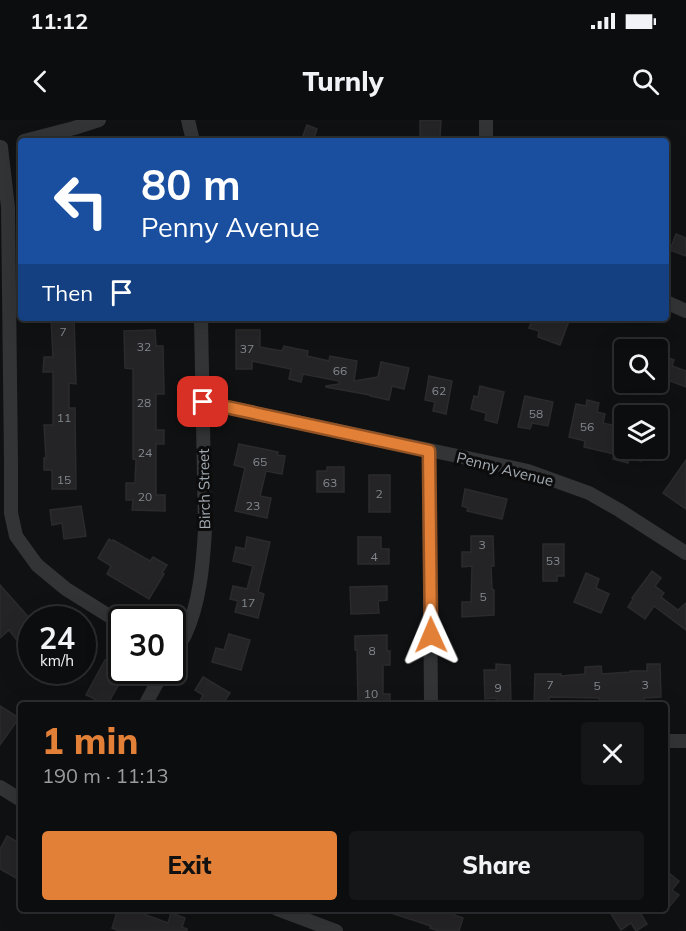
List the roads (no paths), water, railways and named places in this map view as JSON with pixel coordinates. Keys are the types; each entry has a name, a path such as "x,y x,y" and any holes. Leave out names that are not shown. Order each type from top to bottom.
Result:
{"street":[{"path":"35,138 99,120"},
{"path":"188,120 192,138"},
{"path":"486,120 486,138"},
{"path":"18,142 0,147 8,207 10,490 13,525 16,537 37,565 66,589 108,615"},
{"path":"669,303 686,311"},
{"name":"Birch Street","path":"186,632 198,594 205,530 201,321"},
{"name":"Penny Avenue","path":"203,402 528,471 589,493 686,554"},
{"path":"429,451 431,702"},
{"path":"147,702 156,684"},
{"path":"668,741 686,741"},
{"path":"0,787 18,798"},
{"path":"285,912 336,931"}]}
